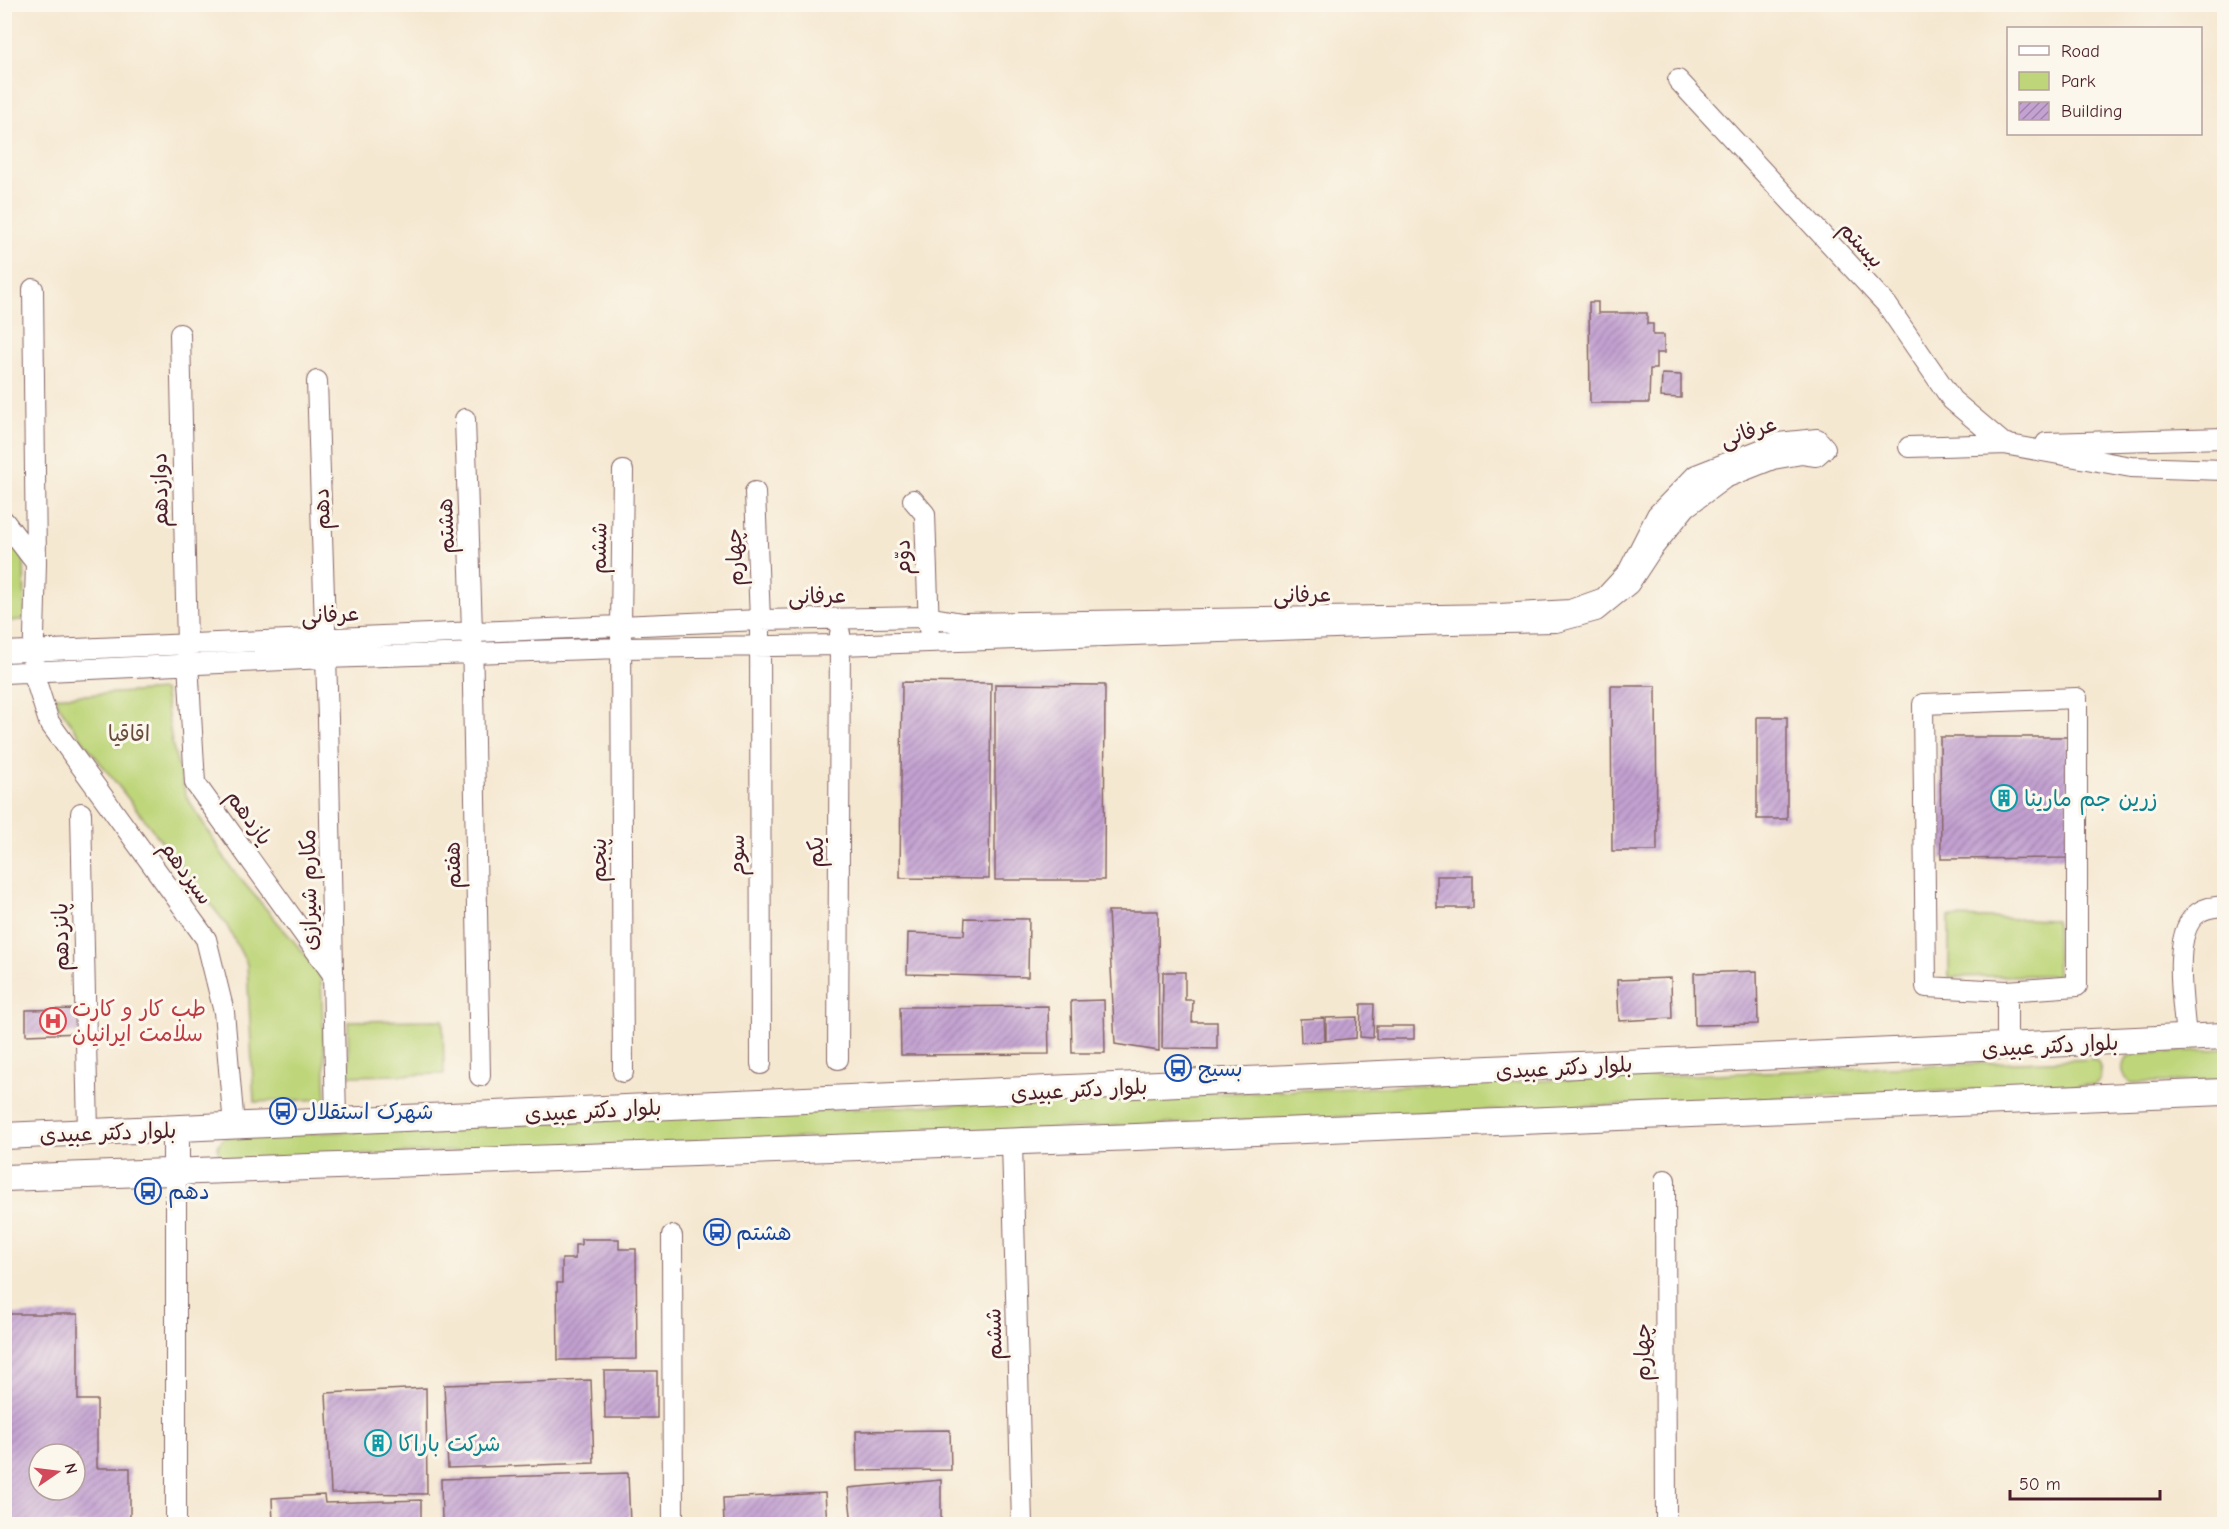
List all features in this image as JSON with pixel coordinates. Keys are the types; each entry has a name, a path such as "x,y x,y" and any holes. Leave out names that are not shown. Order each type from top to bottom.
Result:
{"main road":[{"name":"بلوار دکتر عبیدی","path":"4,1136 2224,1036"},
{"name":"بلوار دکتر عبیدی","path":"4,1178 1012,1142 2224,1092"},
{"path":"176,1129 176,1173"}],"street":[{"name":"بیستم","path":"1678,81 1887,305 1952,400 2004,444"},
{"name":"سیزدهم","path":"33,289 36,563 33,672 49,722 206,939 224,1012 234,1126"},
{"name":"دوازدهم","path":"180,334 188,665"},
{"name":"دهم","path":"317,381 326,658"},
{"name":"هشتم","path":"465,419 472,653"},
{"path":"1909,447 2224,438"},
{"name":"عرفانی","path":"4,652 760,620 927,617 962,623 1488,615 1570,610 1604,598 1628,572 1658,515 1696,475 1778,443 1817,439 1825,448 1816,456 1802,454 1773,459 1725,478 1686,507 1652,549 1629,584 1596,611 1556,622 840,645 621,648 326,658 4,673"},
{"path":"2004,444 2131,467 2224,470"},
{"name":"ششم","path":"621,648 623,471"},
{"name":"چهارم","path":"755,492 760,646"},
{"name":"دوّم","path":"913,500 925,514 927,617 930,641"},
{"path":"4,521 36,563"},
{"name":"یکم","path":"838,1059 840,618"},
{"name":"سوم","path":"760,646 760,1064"},
{"name":"پنجم","path":"621,648 623,1072"},
{"name":"هفتم","path":"472,653 480,1076"},
{"name":"مکارم شیرازی","path":"326,658 336,1122"},
{"name":"یازدهم","path":"188,665 195,783 334,976"},
{"path":"2077,698 2077,986 2007,991 1926,987 1923,704 2077,698"},
{"name":"پانزدهم","path":"81,813 88,1132"},
{"path":"2186,1038 2182,938 2187,924 2196,914 2207,908 2224,906"},
{"path":"2007,991 2007,1047"},
{"name":"ششم","path":"1012,1142 1022,1524"},
{"path":"176,1173 176,1524"},
{"name":"چهارم","path":"1665,1180 1666,1524"},
{"path":"672,1236 673,1524"}],"green space":[{"path":"4,538 24,558 25,619 5,622"},
{"name":"اقاقیا","path":"164,690 172,743 186,796 231,868 308,958 321,978 326,1099 254,1102 247,964 226,924 81,738 53,697"},
{"path":"1949,917 2056,920 2057,975 1949,977"},
{"path":"443,1020 444,1074 349,1076 348,1021"},
{"path":"2224,1049 2224,1080 2131,1083 2123,1072 2123,1064 2133,1054"},
{"path":"2095,1059 2101,1073 2094,1085 1048,1129 221,1160 218,1153 220,1142 225,1137 1049,1100"}],"building":[{"path":"1589,302 1598,302 1598,313 1647,313 1647,324 1653,324 1653,335 1664,335 1664,353 1656,353 1656,369 1650,369 1649,403 1590,403"},
{"path":"1662,374 1681,375 1681,398 1661,397"},
{"path":"902,682 991,683 989,879 900,878"},
{"path":"995,684 1105,685 1104,880 995,880"},
{"path":"1611,686 1656,686 1657,851 1612,851"},
{"path":"1757,717 1787,717 1787,819 1757,819"},
{"name":"زرین جم مارینا","path":"1940,737 2068,737 2068,858 1941,859"},
{"path":"1437,876 1473,876 1473,908 1437,908"},
{"path":"1108,911 1158,911 1159,1051 1115,1044"},
{"path":"965,918 1029,919 1028,977 907,974 908,933 964,935"},
{"path":"1757,971 1758,1024 1695,1025 1694,973"},
{"path":"1163,972 1185,972 1185,1000 1193,1000 1192,1022 1217,1022 1217,1049 1162,1048"},
{"path":"1671,978 1672,1018 1619,1021 1617,980"},
{"path":"1104,1000 1105,1053 1072,1053 1071,1001"},
{"path":"1361,1004 1374,1004 1373,1038 1360,1037"},
{"path":"1048,1006 1049,1054 901,1055 900,1007"},
{"name":"طب کار و کارت سلامت ایرانیان","path":"80,1009 81,1033 26,1035 26,1010"},
{"path":"1357,1017 1356,1038 1326,1041 1326,1018"},
{"path":"1324,1018 1325,1041 1301,1042 1300,1019"},
{"path":"1376,1026 1414,1026 1414,1039 1376,1039"},
{"path":"581,1239 619,1239 619,1249 636,1249 637,1359 558,1360 557,1283 562,1283 562,1259 575,1259 575,1245 581,1245"},
{"path":"4,1314 78,1314 78,1400 97,1400 97,1468 130,1468 130,1524 4,1524"},
{"path":"604,1371 657,1371 657,1418 605,1418"},
{"path":"591,1380 594,1463 448,1468 444,1385"},
{"name":"شرکت باراکا","path":"426,1388 427,1494 331,1493 326,1393"},
{"path":"950,1430 951,1470 857,1471 856,1431"},
{"path":"628,1473 630,1524 442,1524 441,1479"},
{"path":"941,1480 941,1524 852,1524 848,1488"},
{"path":"825,1493 827,1524 724,1524 723,1498"},
{"path":"324,1495 325,1503 421,1500 421,1524 273,1524 272,1498"}],"place":[{"name":"زرین جم مارینا","path":"2004,798"},
{"name":"طب کار و کارت سلامت ایرانیان","path":"53,1021"},
{"name":"بسیج","path":"1178,1068"},
{"name":"شهرک استقلال","path":"283,1111"},
{"name":"دهم","path":"148,1191"},
{"name":"هشتم","path":"717,1232"},
{"name":"شرکت باراکا","path":"378,1443"}]}
